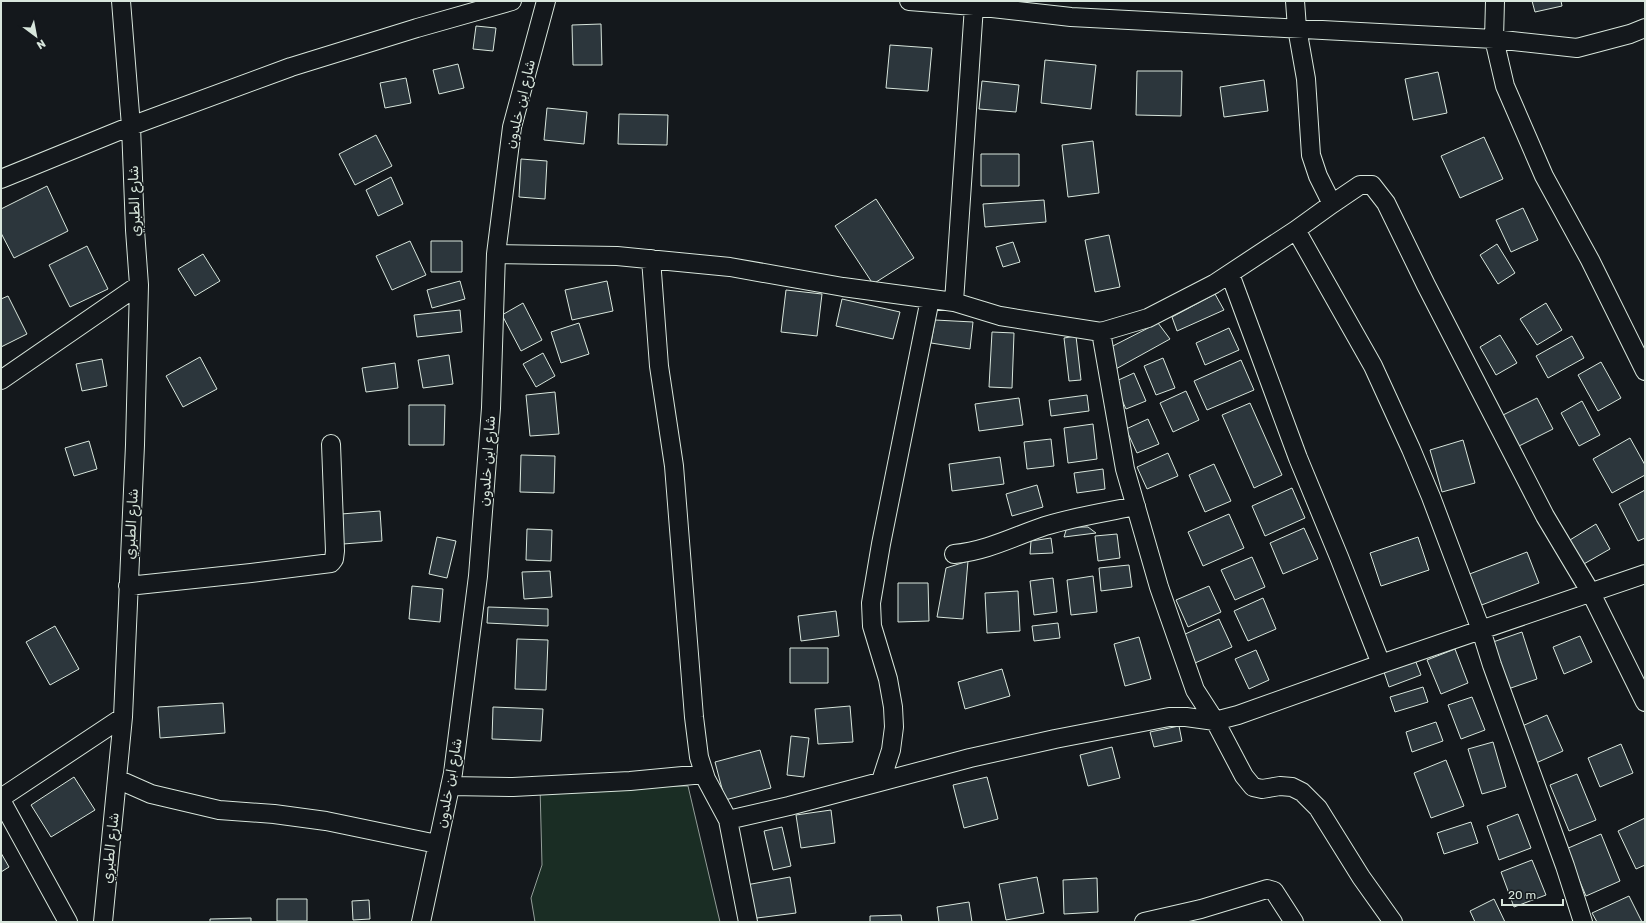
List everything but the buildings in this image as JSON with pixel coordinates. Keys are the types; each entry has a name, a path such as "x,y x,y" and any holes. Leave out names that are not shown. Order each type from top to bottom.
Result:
{"street":[{"name":"شارع الطبري","path":"103,922 123,717 135,445 139,285 135,230 132,126 121,1"},
{"path":"1,179 132,126 291,67 417,28 512,1"},
{"name":"شارع ابن خلدون","path":"421,922 450,786 478,576 491,408 496,254 512,127 546,1"},
{"path":"909,1 974,6 1070,17 1494,39 1577,48 1630,34 1645,28"},
{"path":"1295,1 1297,28 1306,79 1311,155 1318,176 1332,204"},
{"path":"1495,1 1494,39 1505,86 1544,176 1590,260 1645,371"},
{"path":"954,302 974,6"},
{"path":"496,254 617,256 730,266 843,287 954,302 1000,316 1101,332 1148,318 1214,284 1296,230 1360,185 1372,185 1386,203 1545,516 1591,593 1645,702"},
{"path":"1296,230 1373,366 1431,497 1481,630 1492,665 1565,866 1583,922"},
{"path":"651,259 659,366 674,466 694,717 699,757 706,779 728,820 748,922"},
{"path":"1230,274 1298,458 1381,664"},
{"path":"1,380 139,285"},
{"path":"881,781 891,750 894,727 888,679 872,626 871,603 881,544 930,299"},
{"path":"1101,332 1125,469 1159,587 1180,651 1195,690 1215,721 1244,776 1253,787 1262,789 1280,786 1292,787 1302,792 1318,808 1361,877 1393,922"},
{"path":"128,586 331,563 334,559 335,551 330,444"},
{"path":"954,554 971,553 1046,526 1136,506"},
{"path":"728,820 789,806 970,758 1055,738 1118,728 1143,721 1169,717 1186,717 1215,721 1238,715 1381,664 1645,574"},
{"path":"68,922 1,799 123,717"},
{"path":"450,786 513,787 630,781 704,774"},
{"path":"117,779 151,794 219,810 274,814 326,821 437,844"},
{"path":"1144,922 1201,909 1267,890 1274,892 1294,922"}],"green space":[{"path":"540,786 688,786 720,922 535,922 531,898 542,865"}]}
